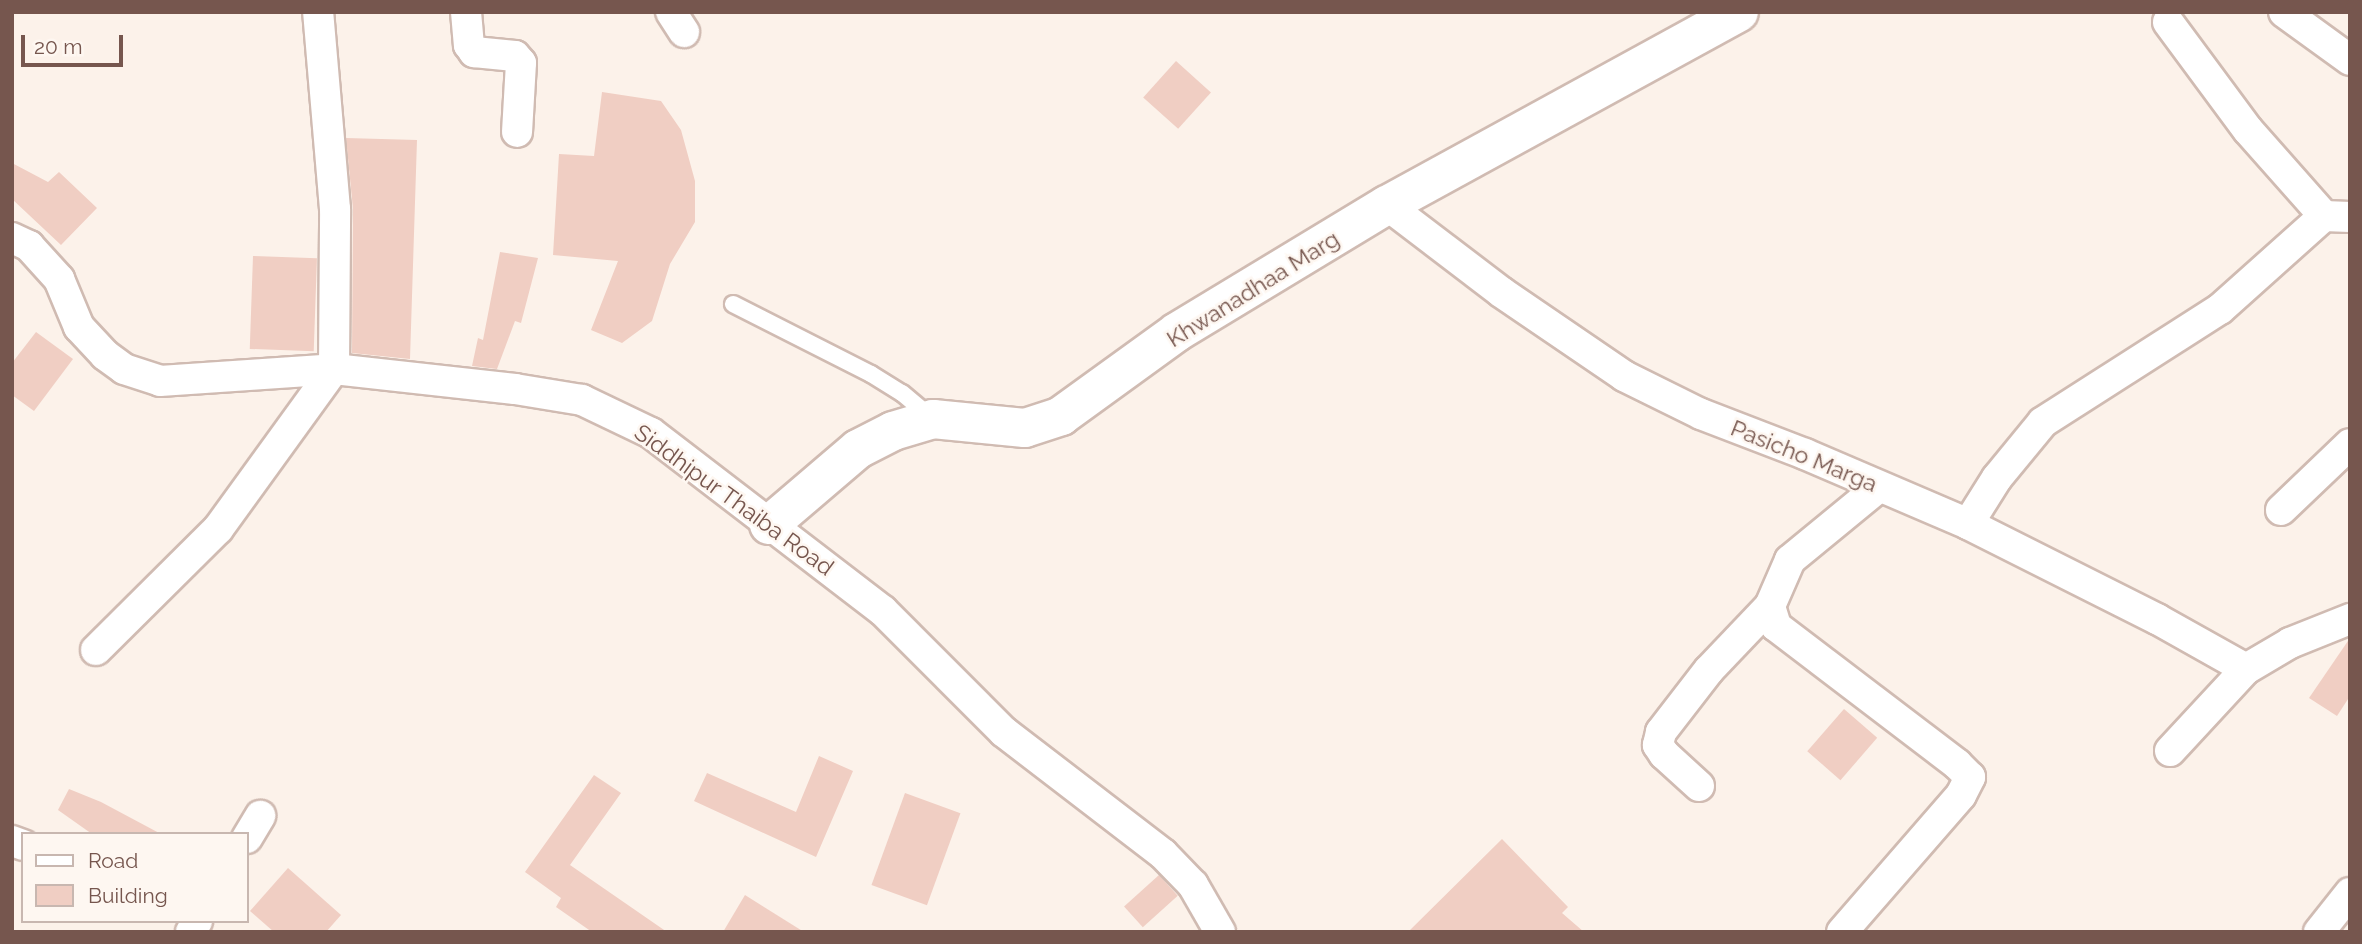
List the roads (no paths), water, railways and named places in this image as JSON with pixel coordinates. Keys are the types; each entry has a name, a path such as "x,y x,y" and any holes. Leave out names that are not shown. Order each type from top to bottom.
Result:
{"street":[{"path":"96,650 218,529 334,369 335,209 318,12"},
{"path":"466,12 469,45 474,52 515,55 521,63 517,132"},
{"name":"Khwanadhaa Marg","path":"769,525 858,449 893,431 933,419 1025,428 1060,416 1177,332 1387,205 1739,12"},
{"path":"2284,12 2350,60"},
{"path":"1968,524 1997,478 2043,422 2220,309 2337,217 2248,130 2168,22"},
{"name":"Pasicho Marga","path":"1387,205 1501,292 1624,376 1701,414 1805,454 1968,524 2157,619 2245,669"},
{"name":"Siddhipur Thaiba Road","path":"12,238 29,246 60,279 79,327 124,369 160,381 334,369 515,388 582,400 651,433 883,611 1004,732 1163,854 1193,885 1220,932"},
{"path":"2281,510 2350,444"},
{"path":"1699,786 1664,754 1658,745 1661,732 1709,670 1770,606 1790,560 1878,487"},
{"path":"1770,606 1776,626 1957,764 1970,777 1961,795 1842,932"},
{"path":"2170,751 2245,669 2290,643 2350,619"},
{"path":"2319,932 2350,893"}],"lane":[{"path":"733,304 871,374 902,393 933,419"}]}
